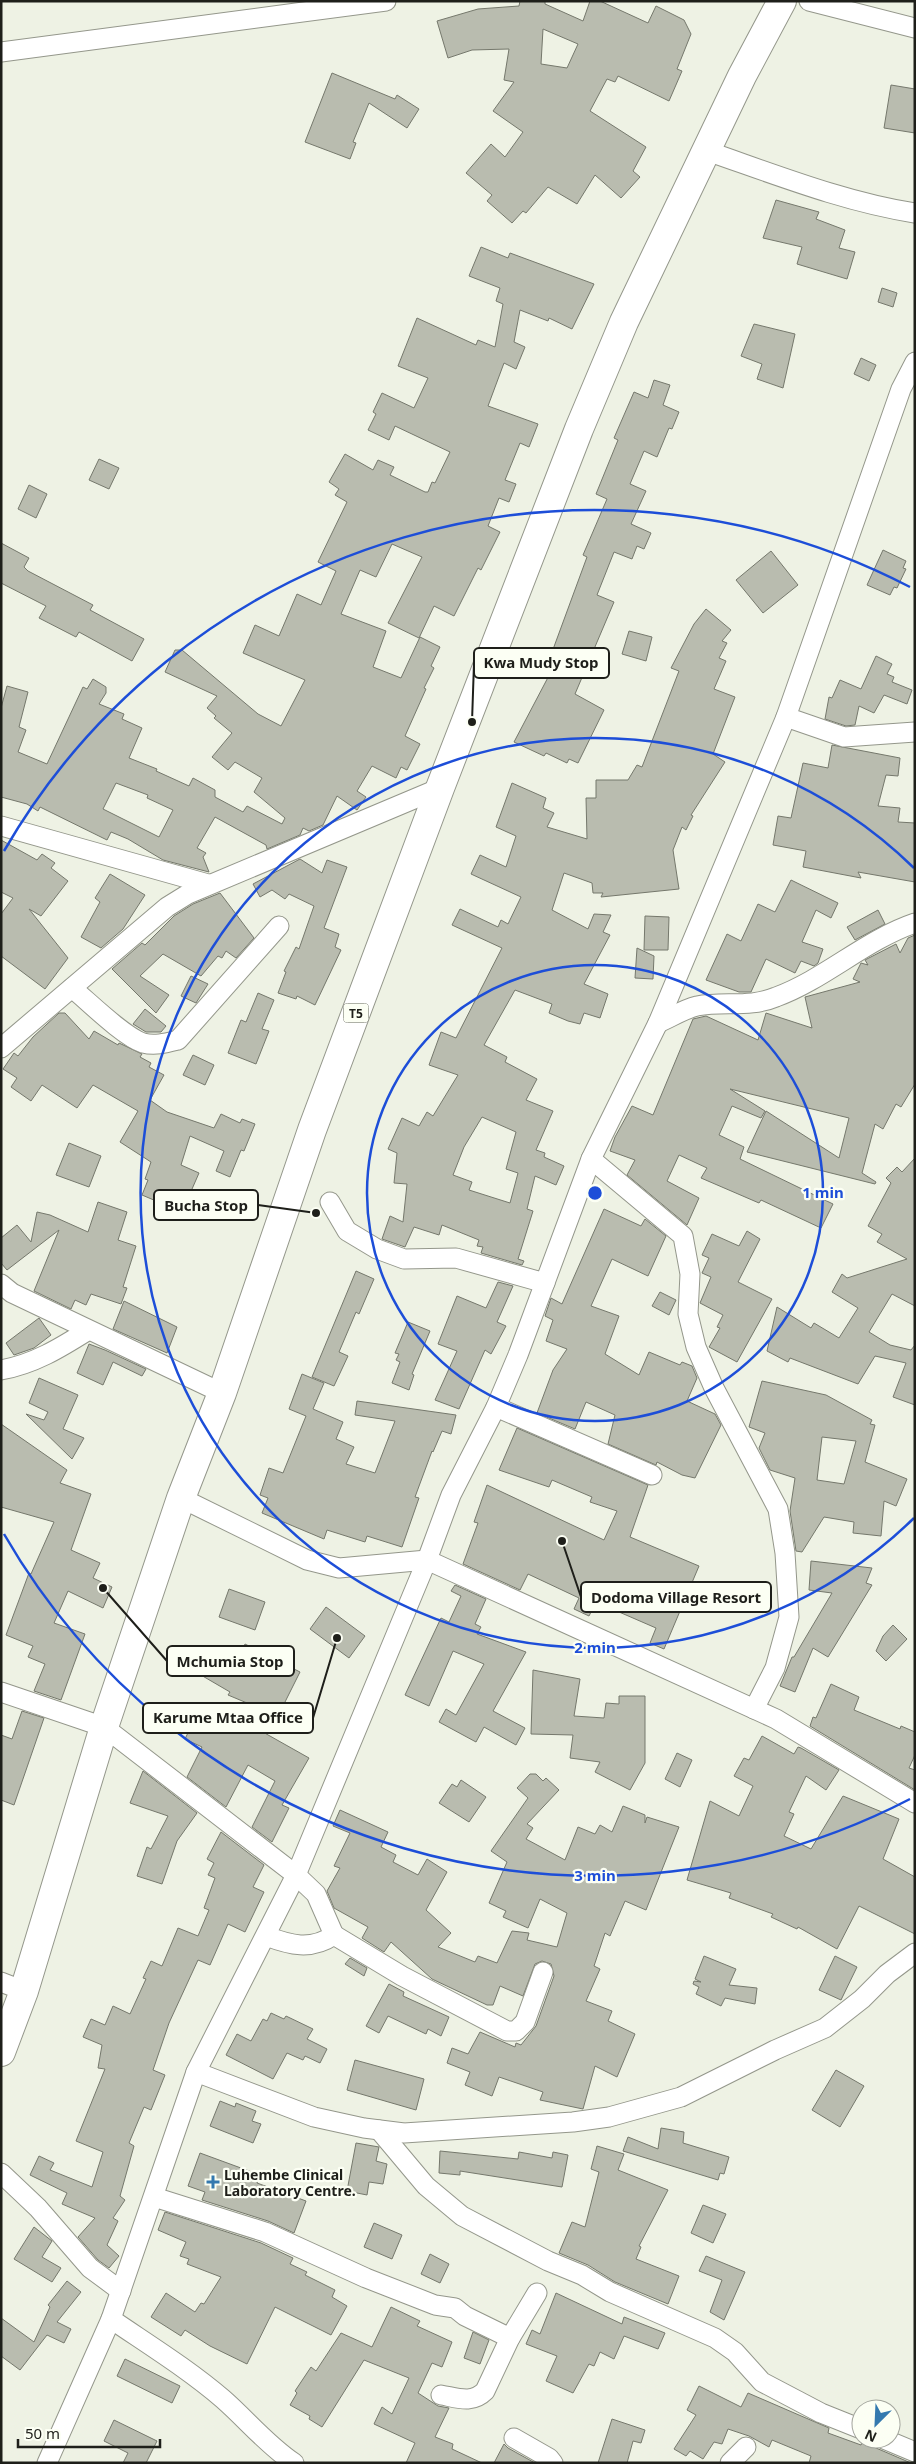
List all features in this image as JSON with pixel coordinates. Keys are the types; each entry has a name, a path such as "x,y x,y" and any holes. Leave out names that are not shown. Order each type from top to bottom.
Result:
{"highway":[{"name":"T5","path":"1,2052 12,1986 104,1726 181,1498 222,1393 312,1130 440,788 594,393 624,322 742,76 782,1"}],"street":[{"path":"1,52 386,1"},
{"path":"809,1 915,28"},
{"path":"706,151 870,204 915,213"},
{"path":"47,2463 112,2319 196,2072 296,1875 427,1560 451,1495 496,1407 518,1355 591,1159 658,1023 786,717 901,389 915,362"},
{"path":"786,717 844,737 915,732"},
{"path":"1,1048 167,907 208,884 440,788"},
{"path":"1,826 208,884"},
{"path":"658,1023 696,1006 755,1004 774,998 809,982 849,956 915,924"},
{"path":"72,988 119,1027 143,1043 159,1044 178,1040 279,926"},
{"path":"591,1159 683,1236 690,1274 688,1314 696,1347 714,1388 778,1509 785,1553 789,1617 775,1668 754,1709"},
{"path":"330,1202 347,1231 377,1249 404,1259 456,1258 545,1283"},
{"path":"1,1284 12,1293 88,1331 222,1393"},
{"path":"1,1370 19,1366 49,1354 88,1331"},
{"path":"496,1407 652,1475"},
{"path":"181,1498 306,1560 339,1568 427,1560 776,1719 915,1803"},
{"path":"1,1692 104,1726 296,1875 316,1894 334,1935 402,1976 507,2031 516,2031 525,2022 543,1972"},
{"path":"266,1936 294,1946 324,1942 334,1935"},
{"path":"196,2072 314,2117 379,2130 404,2132 573,2122 609,2117 658,2105 702,2088 776,2050 825,2028 862,1999 887,1974 915,1953"},
{"path":"379,2130 426,2186 462,2216 548,2261 582,2274 610,2292 715,2338 735,2352 762,2382 851,2425"},
{"path":"1,2173 38,2208 90,2268 121,2291"},
{"path":"154,2197 265,2232 375,2282 435,2305 455,2308 465,2316 510,2338"},
{"path":"441,2395 469,2400 478,2398 485,2391 510,2338 537,2293"},
{"path":"112,2319 174,2360 224,2400 254,2430 294,2463"},
{"path":"514,2438 549,2458 553,2463"},
{"path":"901,2446 915,2452"},
{"path":"730,2463 746,2447"}],"building":[{"path":"520,1 545,1 545,4 583,21 590,1 600,1 648,23 656,6 684,20 691,34 677,69 682,71 669,101 618,76 615,82 607,79 590,111 646,147 633,171 640,177 621,198 595,175 577,204 548,187 526,213 523,211 512,223 487,201 492,195 466,173 491,144 505,157 523,132 493,111 514,82 504,80 509,49 472,50 448,58 437,21 478,9 519,6","holes":["543,29 578,44 567,68 541,64"]},
{"path":"332,73 395,99 397,95 419,109 407,128 369,103 353,142 356,143 350,159 305,142"},
{"path":"891,85 915,89 915,133 884,128"},
{"path":"776,200 819,212 816,219 845,230 839,248 855,252 847,279 797,264 802,247 763,238"},
{"path":"481,247 508,258 510,253 594,284 572,329 549,318 548,321 520,310 514,342 525,347 516,369 504,363 488,406 538,424 529,447 520,443 505,480 516,484 509,502 499,498 488,526 500,532 481,570 478,568 454,616 434,606 419,638 388,623 422,557 392,544 376,577 360,570 341,614 386,631 373,667 401,678 420,637 440,647 431,666 434,668 424,688 426,689 405,736 420,744 407,770 401,767 396,778 372,766 357,791 366,797 357,810 337,796 323,825 309,831 303,828 300,835 267,849 266,845 215,817 197,848 206,853 203,857 209,872 163,860 128,839 111,832 107,840 40,807 38,811 27,804 1,797 1,708 7,686 28,692 19,727 26,730 18,752 47,764 83,687 87,689 93,679 106,687 106,693 99,704 124,714 122,719 142,728 129,758 157,769 156,771 189,786 193,778 215,790 215,797 243,812 247,806 282,824 285,818 254,792 262,778 235,762 228,770 212,757 232,733 214,718 216,716 207,708 217,696 165,672 175,650 182,650 258,714 281,726 305,680 243,653 255,625 279,636 297,594 321,605 336,571 318,562 347,502 335,495 339,489 329,482 345,454 373,470 378,460 394,467 390,475 425,492 428,492 432,482 435,483 450,452 395,426 389,440 368,430 376,414 373,412 382,393 414,408 428,378 398,366 417,318 476,345 478,340 495,347 503,304 496,301 500,288 469,276","holes":["116,783 148,795 147,798 173,810 159,837 103,809"]},
{"path":"882,288 897,293 893,307 878,302"},
{"path":"754,324 795,334 783,388 757,379 762,364 741,356"},
{"path":"861,358 876,365 869,381 854,374"},
{"path":"654,380 670,385 663,405 679,412 672,429 669,428 657,457 644,451 630,484 646,491 631,524 651,533 644,549 637,546 632,559 614,552 597,595 614,602 575,694 604,710 578,763 569,759 567,763 546,753 544,756 514,742 554,666 548,663 587,557 583,555 607,499 596,494 618,440 614,438 634,392 648,398"},
{"path":"99,459 119,468 109,489 89,480"},
{"path":"29,485 47,494 36,518 18,509"},
{"path":"1,543 29,558 24,567 28,571 93,605 90,610 144,639 132,661 79,632 76,637 39,618 46,606 1,583"},
{"path":"883,550 906,561 903,568 906,569 897,588 894,587 890,595 867,585"},
{"path":"771,551 798,585 763,613 736,580"},
{"path":"706,609 731,630 722,641 727,643 719,658 726,661 714,689 735,697 713,754 725,762 691,815 693,816 686,830 682,827 673,850 679,889 601,897 603,893 593,893 592,883 564,873 552,910 588,929 594,914 611,915 603,932 610,935 584,984 608,994 600,1018 584,1013 580,1024 568,1021 549,1013 552,1004 515,990 484,1045 507,1057 505,1062 537,1079 526,1100 553,1111 536,1150 545,1153 544,1157 564,1166 556,1185 535,1176 527,1209 533,1211 518,1259 524,1261 522,1265 481,1253 483,1247 477,1246 479,1240 442,1225 439,1235 414,1227 405,1247 382,1239 390,1216 403,1222 407,1184 394,1183 397,1153 388,1149 402,1118 419,1126 427,1112 433,1116 458,1075 429,1065 441,1032 456,1038 502,948 452,925 460,909 498,927 501,920 508,924 521,897 471,874 480,855 506,867 516,836 496,827 512,783 546,798 543,808 554,813 547,827 587,839 586,798 596,798 596,780 628,780 637,765 642,767 679,671 671,668 694,624","holes":["482,1117 516,1132 506,1169 518,1173 510,1203 469,1190 472,1182 453,1175 464,1147"]},
{"path":"629,631 652,637 646,661 622,654"},
{"path":"876,656 892,664 887,674 894,677 892,682 912,690 907,704 884,695 874,713 859,706 855,725 846,726 825,719 829,697 832,698 840,680 861,689"},
{"path":"832,745 900,758 898,776 886,775 878,806 900,808 898,822 915,823 915,882 858,872 861,878 803,867 806,851 773,845 778,816 791,818 803,763 828,768"},
{"path":"1,840 37,860 42,854 55,863 51,868 68,881 41,916 29,909 68,958 45,989 1,956 1,914 13,898 1,892"},
{"path":"300,859 322,873 327,860 347,867 324,928 339,934 335,947 341,950 315,1005 297,996 296,999 278,993 286,972 284,971 296,947 299,949 314,906 289,894 285,899 272,890 260,897 253,884"},
{"path":"110,874 145,895 123,929 101,948 81,937 100,902 95,898"},
{"path":"791,880 838,903 831,918 816,910 802,942 823,949 818,963 814,966 801,961 795,973 766,959 751,992 739,992 706,980 727,934 741,941 758,904 775,912"},
{"path":"220,893 254,938 236,958 226,951 222,958 218,956 201,976 163,954 140,976 169,995 156,1013 112,969 142,943 145,945 174,916 193,904"},
{"path":"878,910 885,924 855,940 847,927"},
{"path":"645,916 669,917 668,950 644,950"},
{"path":"915,935 915,1084 901,1107 896,1104 883,1129 875,1124 862,1173 876,1182 875,1184 747,1152 766,1111 839,1158 849,1118 730,1089 765,1111 761,1118 732,1106 719,1135 744,1147 740,1159 833,1204 821,1228 761,1200 759,1203 701,1178 707,1168 679,1155 667,1181 699,1198 687,1225 627,1175 635,1160 610,1151 615,1137 632,1106 653,1115 693,1019 706,1016 758,1040 766,1013 812,1028 805,997 860,982 853,979 861,963 868,965 865,960 896,944 900,953 908,938"},
{"path":"637,948 654,956 653,979 635,978"},
{"path":"191,976 208,984 196,1003 181,996"},
{"path":"258,993 274,1000 262,1029 269,1031 256,1064 228,1053 241,1020 246,1022"},
{"path":"145,1009 166,1026 161,1032 146,1032 133,1024"},
{"path":"59,1013 65,1013 89,1039 94,1031 118,1045 119,1043 142,1054 140,1057 151,1063 149,1067 164,1075 150,1100 167,1112 214,1128 221,1114 240,1123 242,1119 255,1124 244,1151 241,1150 230,1177 216,1171 224,1151 190,1136 181,1165 199,1173 182,1212 142,1195 148,1180 145,1179 151,1162 120,1142 138,1111 93,1085 77,1108 42,1085 31,1101 11,1087 17,1078 3,1069 14,1053 18,1056 33,1037"},
{"path":"193,1055 214,1065 205,1085 183,1075"},
{"path":"69,1143 101,1156 89,1187 56,1175"},
{"path":"915,1158 915,1306 892,1294 869,1332 890,1345 911,1350 915,1345 915,1405 893,1397 906,1363 875,1356 858,1384 790,1358 788,1362 767,1351 777,1307 811,1328 814,1323 839,1338 858,1308 832,1292 842,1274 847,1278 907,1259 877,1242 882,1234 868,1226 891,1183 886,1178 897,1167 902,1172"},
{"path":"98,1202 127,1212 118,1240 136,1246 123,1287 127,1288 121,1304 91,1294 86,1305 75,1300 71,1309 34,1291 59,1230 7,1270 1,1263 1,1238 17,1225 31,1242 37,1212 50,1215 88,1232"},
{"path":"604,1209 641,1226 645,1219 666,1236 648,1276 612,1259 591,1306 619,1316 605,1354 639,1375 649,1352 680,1365 682,1362 692,1366 697,1378 687,1401 715,1414 721,1425 695,1478 682,1475 657,1462 656,1465 608,1444 615,1415 586,1402 575,1429 537,1413 553,1370 567,1349 546,1341 553,1320 545,1316 551,1298 562,1304"},
{"path":"747,1231 760,1239 738,1282 772,1299 737,1362 709,1347 720,1328 717,1327 723,1315 700,1303 711,1277 702,1273 709,1258 702,1255 712,1234 739,1246"},
{"path":"356,1271 374,1279 359,1314 356,1312 339,1352 348,1356 334,1386 312,1377"},
{"path":"498,1282 513,1286 497,1322 506,1326 491,1354 485,1350 459,1409 435,1400 457,1351 438,1344 457,1296 486,1308"},
{"path":"660,1292 676,1300 669,1315 652,1306"},
{"path":"124,1301 177,1327 167,1353 113,1329"},
{"path":"39,1318 51,1335 34,1348 14,1355 6,1343"},
{"path":"408,1322 430,1331 412,1374 414,1375 409,1390 392,1383 400,1362 396,1360 399,1354 395,1353"},
{"path":"89,1344 146,1369 142,1376 113,1362 103,1385 77,1373"},
{"path":"302,1374 324,1383 313,1409 343,1422 336,1439 354,1447 346,1464 375,1473 395,1421 355,1415 357,1401 456,1415 451,1434 442,1431 432,1451 415,1497 419,1498 402,1547 367,1536 365,1542 327,1530 324,1539 262,1513 268,1498 260,1495 269,1468 283,1473 306,1416 289,1409"},
{"path":"39,1378 78,1395 63,1429 84,1438 72,1459 26,1414 44,1420 48,1412 29,1403"},
{"path":"762,1381 826,1395 872,1420 870,1424 875,1425 865,1462 907,1479 896,1506 884,1501 881,1536 853,1533 854,1522 824,1517 802,1552 796,1551 790,1511 795,1478 770,1470 759,1448 765,1433 749,1427","holes":["822,1437 856,1441 844,1484 817,1480"]},
{"path":"1,1424 67,1470 60,1483 91,1494 71,1550 100,1563 93,1578 112,1587 103,1608 68,1591 54,1623 85,1634 61,1700 34,1691 45,1664 28,1657 33,1646 6,1635 29,1573 31,1574 54,1522 1,1507"},
{"path":"517,1428 648,1485 630,1537 699,1566 664,1649 650,1643 656,1628 596,1602 589,1616 574,1609 579,1598 528,1574 520,1590 463,1564 478,1523 474,1522 487,1485 604,1540 617,1511 590,1502 592,1497 552,1480 549,1487 499,1470"},
{"path":"811,1561 872,1568 866,1583 872,1585 828,1657 813,1648 795,1692 780,1686 792,1657 794,1657 832,1593 809,1590"},
{"path":"455,1585 486,1599 475,1624 481,1627 477,1634 526,1652 493,1711 525,1728 516,1745 484,1727 476,1742 439,1722 446,1709 456,1715 484,1664 453,1651 429,1706 405,1695 441,1618 449,1622 461,1596 451,1591"},
{"path":"229,1589 265,1602 255,1630 219,1617"},
{"path":"326,1607 365,1636 349,1658 310,1629"},
{"path":"893,1625 907,1639 886,1661 876,1651 883,1636"},
{"path":"245,1644 300,1672 278,1716 228,1695 230,1692 194,1671 208,1647 237,1661"},
{"path":"533,1670 580,1679 574,1716 604,1718 606,1703 619,1704 619,1696 645,1696 645,1763 630,1790 595,1772 600,1762 570,1758 573,1735 531,1734"},
{"path":"831,1684 859,1697 854,1710 900,1729 901,1726 915,1732 915,1755 909,1768 915,1770 915,1790 810,1726 813,1717 816,1718"},
{"path":"222,1709 309,1758 282,1805 289,1808 272,1842 252,1827 275,1781 248,1765 226,1807 187,1777 202,1747 185,1739 196,1716 215,1724"},
{"path":"22,1711 44,1718 14,1805 1,1800 1,1735 12,1739"},
{"path":"762,1736 794,1754 798,1747 801,1748 839,1770 826,1790 806,1776 789,1812 794,1814 784,1836 811,1849 843,1796 899,1819 883,1859 915,1877 915,1934 859,1906 837,1949 798,1927 797,1929 771,1917 773,1914 729,1898 731,1893 687,1880 710,1801 739,1816 753,1786 734,1776 744,1758 749,1760"},
{"path":"677,1753 692,1760 680,1787 665,1779"},
{"path":"143,1771 197,1813 177,1841 162,1884 137,1876 147,1847 151,1849 168,1816 130,1803"},
{"path":"530,1774 536,1774 543,1781 546,1778 559,1790 527,1824 533,1828 526,1839 565,1860 578,1827 595,1834 600,1825 612,1832 623,1806 645,1815 645,1823 647,1817 679,1827 646,1910 625,1901 610,1936 605,1933 594,1966 600,1969 586,2001 612,2011 608,2021 635,2034 617,2077 595,2066 583,2109 540,2100 543,2092 499,2077 492,2096 465,2085 470,2072 447,2063 452,2048 468,2054 480,2032 515,2047 516,2043 521,2045 536,2026 554,1976 551,1964 542,1961 535,1964 523,1996 500,1986 493,2005 487,2005 432,1979 391,1942 384,1952 362,1938 368,1927 334,1908 327,1891 340,1868 334,1866 350,1833 333,1826 340,1810 388,1832 381,1847 396,1855 393,1862 418,1875 427,1859 447,1872 426,1910 451,1933 438,1947 475,1962 478,1956 497,1963 512,1931 529,1933 527,1940 557,1947 567,1913 540,1899 528,1928 503,1917 506,1911 489,1903 507,1862 491,1851 528,1798 517,1788"},
{"path":"461,1780 486,1797 469,1822 439,1803 452,1784 457,1787"},
{"path":"221,1832 264,1865 253,1887 264,1892 245,1932 228,1924 210,1965 198,1960 169,2023 153,2070 165,2075 151,2110 144,2107 129,2143 134,2146 120,2196 125,2200 113,2218 118,2221 107,2245 119,2256 109,2268 98,2260 78,2237 95,2218 62,2204 67,2193 30,2175 39,2156 54,2163 50,2170 92,2187 103,2152 76,2141 105,2069 98,2068 102,2045 83,2037 91,2019 105,2025 113,2006 130,2014 146,1979 143,1978 151,1961 162,1966 178,1928 198,1936 209,1910 204,1908 215,1878 208,1875 214,1863 207,1859"},
{"path":"704,1956 736,1969 729,1985 757,1988 755,2004 725,1998 721,2006 696,1994 699,1987 693,1984 694,1981 701,1982 695,1979"},
{"path":"835,1956 857,1967 841,2000 819,1990"},
{"path":"350,1958 367,1968 364,1976 345,1964"},
{"path":"389,1984 404,1992 403,1996 449,2017 441,2036 428,2029 426,2034 388,2016 379,2033 366,2026"},
{"path":"271,2013 284,2019 286,2016 313,2029 307,2039 327,2049 320,2063 305,2056 303,2060 287,2053 273,2079 226,2055 237,2034 251,2041 263,2019 267,2021"},
{"path":"355,2060 424,2079 416,2110 347,2090"},
{"path":"836,2070 864,2086 840,2127 812,2110"},
{"path":"220,2101 235,2107 236,2103 256,2111 252,2121 261,2124 253,2143 210,2126"},
{"path":"661,2128 684,2132 683,2143 729,2157 724,2174 720,2173 718,2180 623,2151 628,2137 658,2149"},
{"path":"356,2143 379,2147 376,2161 387,2164 383,2184 369,2182 367,2195 347,2191"},
{"path":"597,2146 624,2154 618,2170 668,2190 639,2246 641,2247 636,2259 679,2276 668,2304 615,2282 588,2265 559,2253 572,2222 585,2227 599,2172 591,2169"},
{"path":"440,2151 518,2159 519,2152 552,2158 553,2152 568,2155 562,2187 460,2171 460,2175 439,2173"},
{"path":"200,2153 260,2175 257,2183 306,2201 294,2233 268,2221 202,2200 205,2192 188,2186"},
{"path":"703,2205 726,2214 713,2243 691,2233"},
{"path":"165,2212 261,2243 293,2258 290,2264 307,2272 305,2275 335,2290 332,2297 347,2306 331,2335 275,2307 247,2364 210,2346 185,2330 181,2336 151,2317 166,2293 195,2312 201,2303 204,2304 221,2277 187,2264 189,2259 180,2256 186,2242 158,2230"},
{"path":"374,2223 402,2235 392,2259 364,2247"},
{"path":"34,2227 52,2241 42,2257 61,2268 52,2282 14,2259"},
{"path":"430,2254 449,2264 440,2283 421,2274"},
{"path":"706,2256 745,2272 724,2320 710,2312 722,2280 699,2271"},
{"path":"67,2281 81,2292 57,2322 71,2329 64,2343 47,2335 20,2370 1,2356 1,2318 34,2342 50,2307 48,2305"},
{"path":"556,2293 622,2324 624,2317 665,2333 658,2349 624,2336 614,2359 600,2352 594,2366 589,2364 573,2393 546,2381 557,2356 526,2344 532,2330 540,2334"},
{"path":"391,2307 420,2321 417,2326 452,2342 442,2367 432,2363 418,2393 438,2406 449,2408 435,2437 453,2444 452,2449 482,2463 406,2463 415,2443 374,2424 382,2407 392,2414 409,2378 364,2360 322,2427 309,2419 310,2416 290,2405 297,2393 295,2391 311,2367 316,2371 341,2333 372,2347"},
{"path":"473,2332 489,2340 480,2364 464,2358"},
{"path":"125,2359 180,2386 172,2403 117,2376"},
{"path":"699,2386 741,2407 748,2393 829,2428 828,2433 851,2441 851,2449 878,2449 911,2463 809,2463 811,2456 772,2440 769,2447 749,2436 728,2429 722,2444 714,2442 703,2459 690,2451 686,2456 674,2449 696,2415 687,2410"},
{"path":"612,2419 645,2430 641,2443 633,2441 627,2463 598,2463"},
{"path":"114,2420 157,2441 146,2463 123,2463 128,2453 104,2441"},
{"path":"504,2444 508,2448 535,2463 494,2463"}],"place":[{"name":"Kwa Mudy Stop","path":"472,722"},
{"name":"Bucha Stop","path":"316,1213"},
{"name":"Dodoma Village Resort","path":"562,1541"},
{"name":"Mchumia Stop","path":"103,1588"},
{"name":"Karume Mtaa Office","path":"337,1638"},
{"name":"Luhembe Clinical Laboratory Centre.","path":"213,2182"}]}
